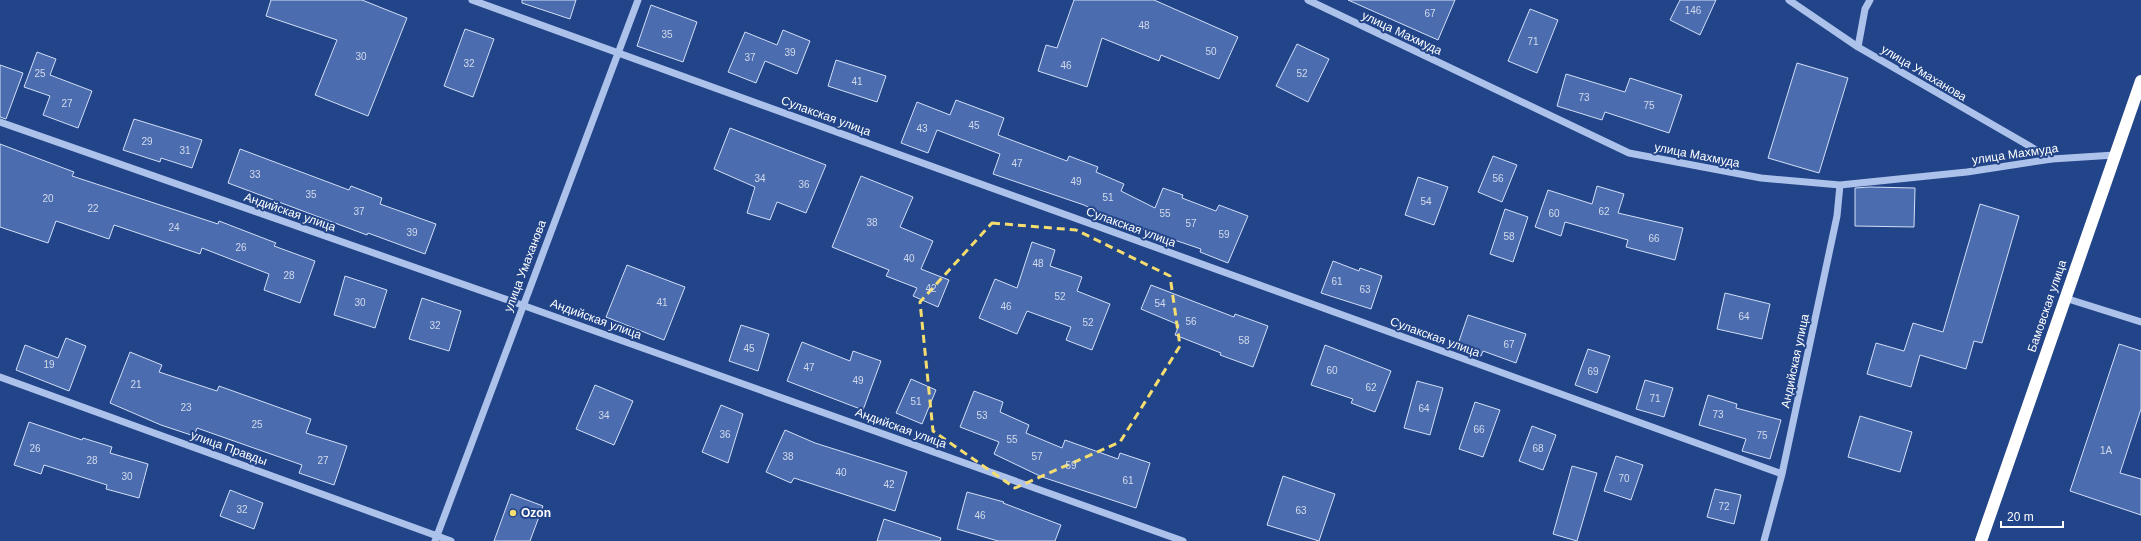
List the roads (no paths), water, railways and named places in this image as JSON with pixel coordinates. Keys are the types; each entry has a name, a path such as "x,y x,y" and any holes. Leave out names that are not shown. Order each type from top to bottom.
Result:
{"highway":[{"name":"Бамовская улица","path":"1980,541 2141,81"}],"street":[{"name":"Сулакская улица","path":"472,0 1782,474"},
{"name":"улица Умаханова","path":"436,538 522,305 638,0"},
{"name":"улица Махмуда","path":"1308,0 1629,153 1761,178 1840,185 1967,172 2052,160 2115,155"},
{"name":"улица Умаханова","path":"1790,0 1858,47 2052,160"},
{"path":"1858,47 1865,9 1870,0"},
{"name":"Андийская улица","path":"0,122 522,305 1184,541"},
{"name":"Андийская улица","path":"1764,541 1782,474 1837,216 1840,185"},
{"path":"2065,298 2141,322"},
{"name":"улица Правды","path":"0,377 436,538 451,541"}],"place":[{"name":"Ozon","path":"513,513"}]}
